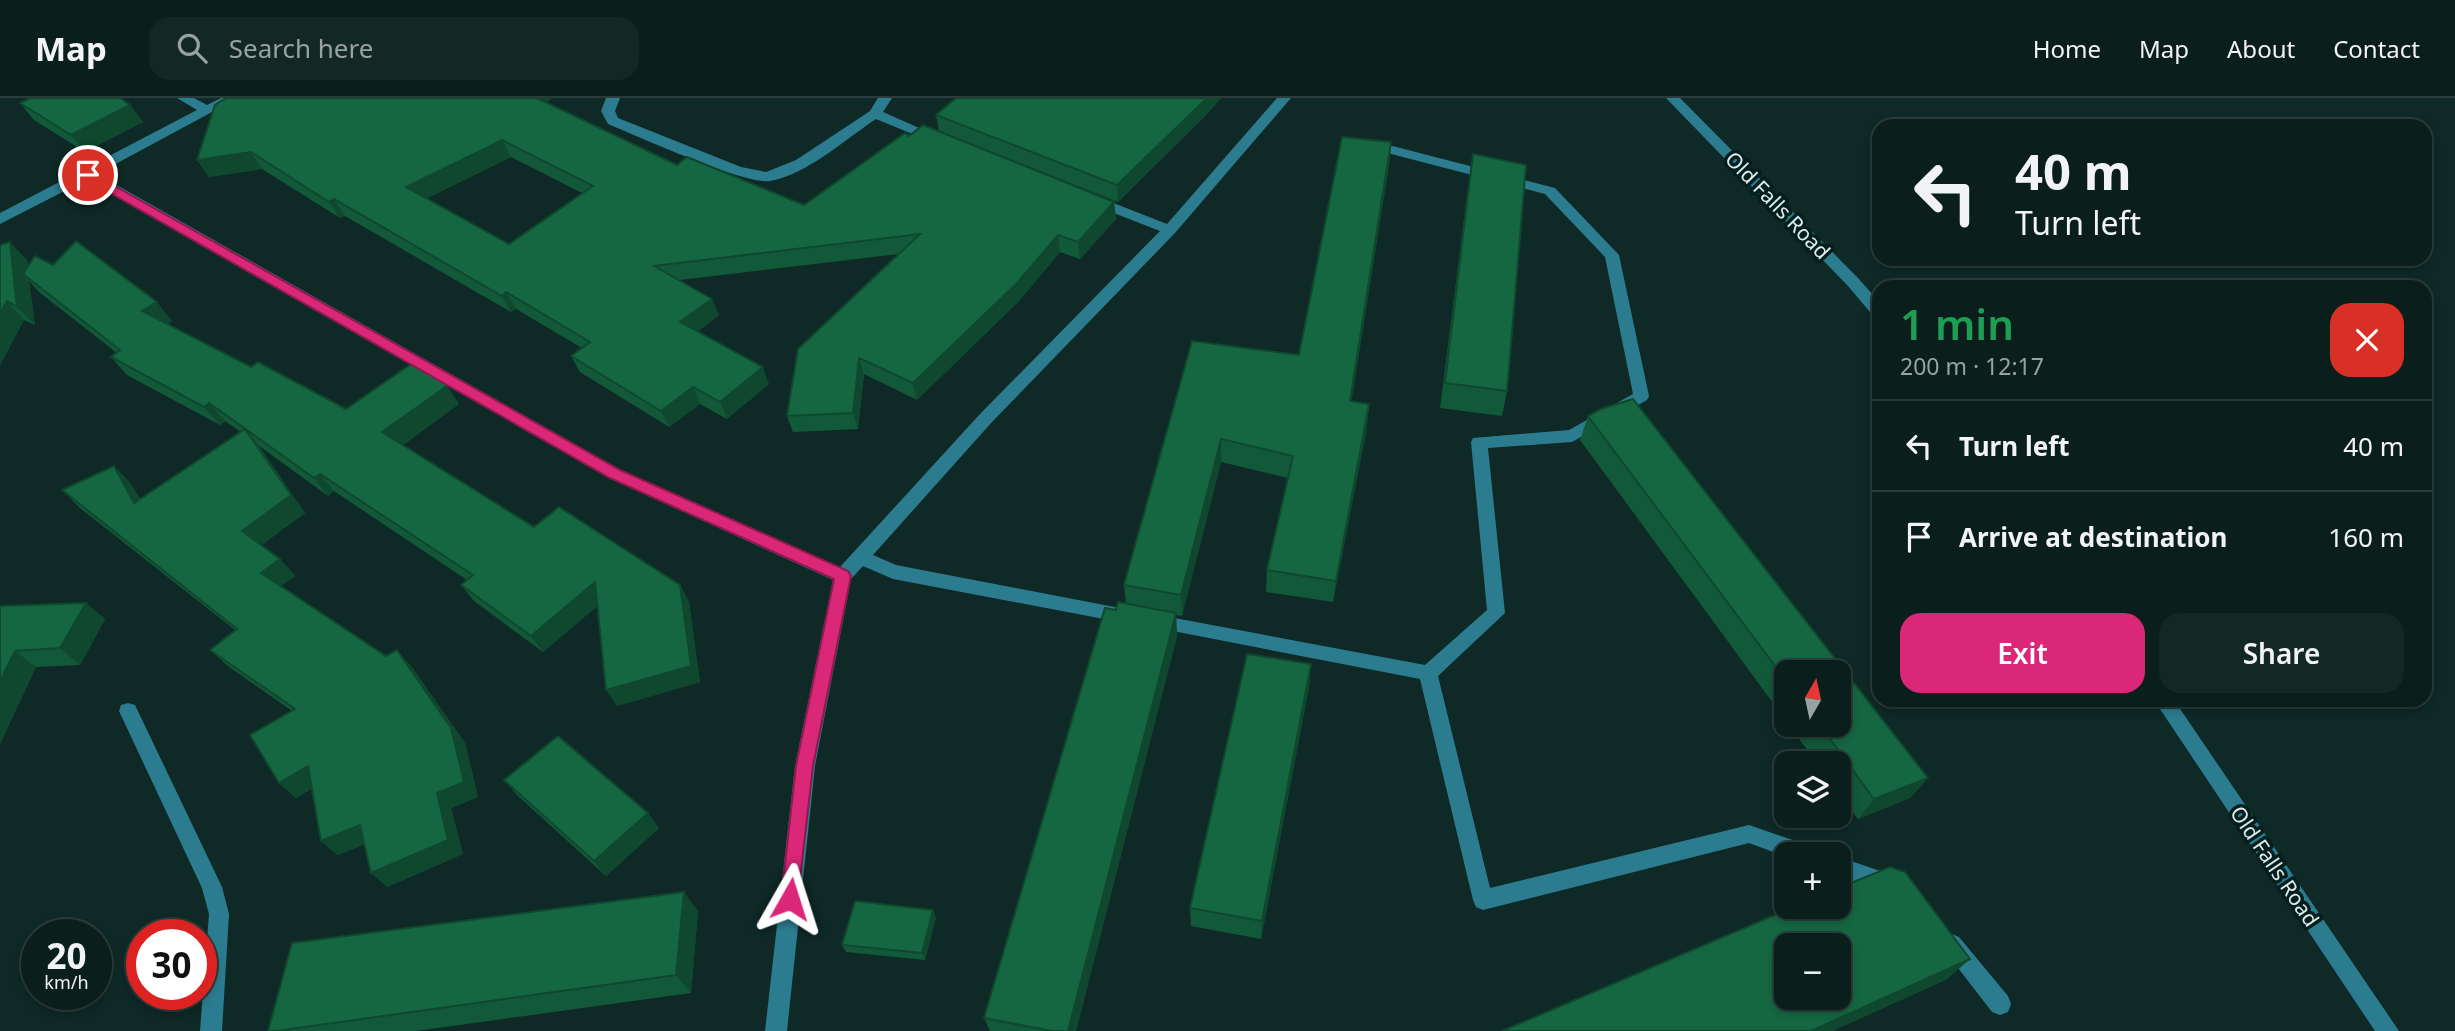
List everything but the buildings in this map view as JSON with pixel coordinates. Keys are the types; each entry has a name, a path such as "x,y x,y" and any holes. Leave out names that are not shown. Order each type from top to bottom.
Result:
{"street":[{"path":"184,98 208,111"},
{"path":"0,219 231,98"},
{"path":"613,98 608,111 614,121 755,176 781,173 801,163 875,114 886,98"},
{"path":"776,1031 805,766 843,576 986,418 1170,230 1284,98"},
{"name":"Old Falls Road","path":"1673,98 1872,305"},
{"path":"875,114 952,145"},
{"path":"1377,146 1550,191 1612,255 1641,396 1572,436 1479,442 1496,613 1428,673"},
{"path":"88,175 615,474 843,576"},
{"path":"1080,195 1170,230"},
{"path":"860,557 893,572 1428,673"},
{"path":"1428,673 1483,900 1749,834 1774,843"},
{"name":"Old Falls Road","path":"2167,707 2388,1031"},
{"path":"128,711 212,887 219,914 211,1031"},
{"path":"1851,870 1911,892"},
{"path":"1943,933 2000,1004"}],"route":[{"path":"88,175 615,474 843,576 805,766 790,899"}]}
